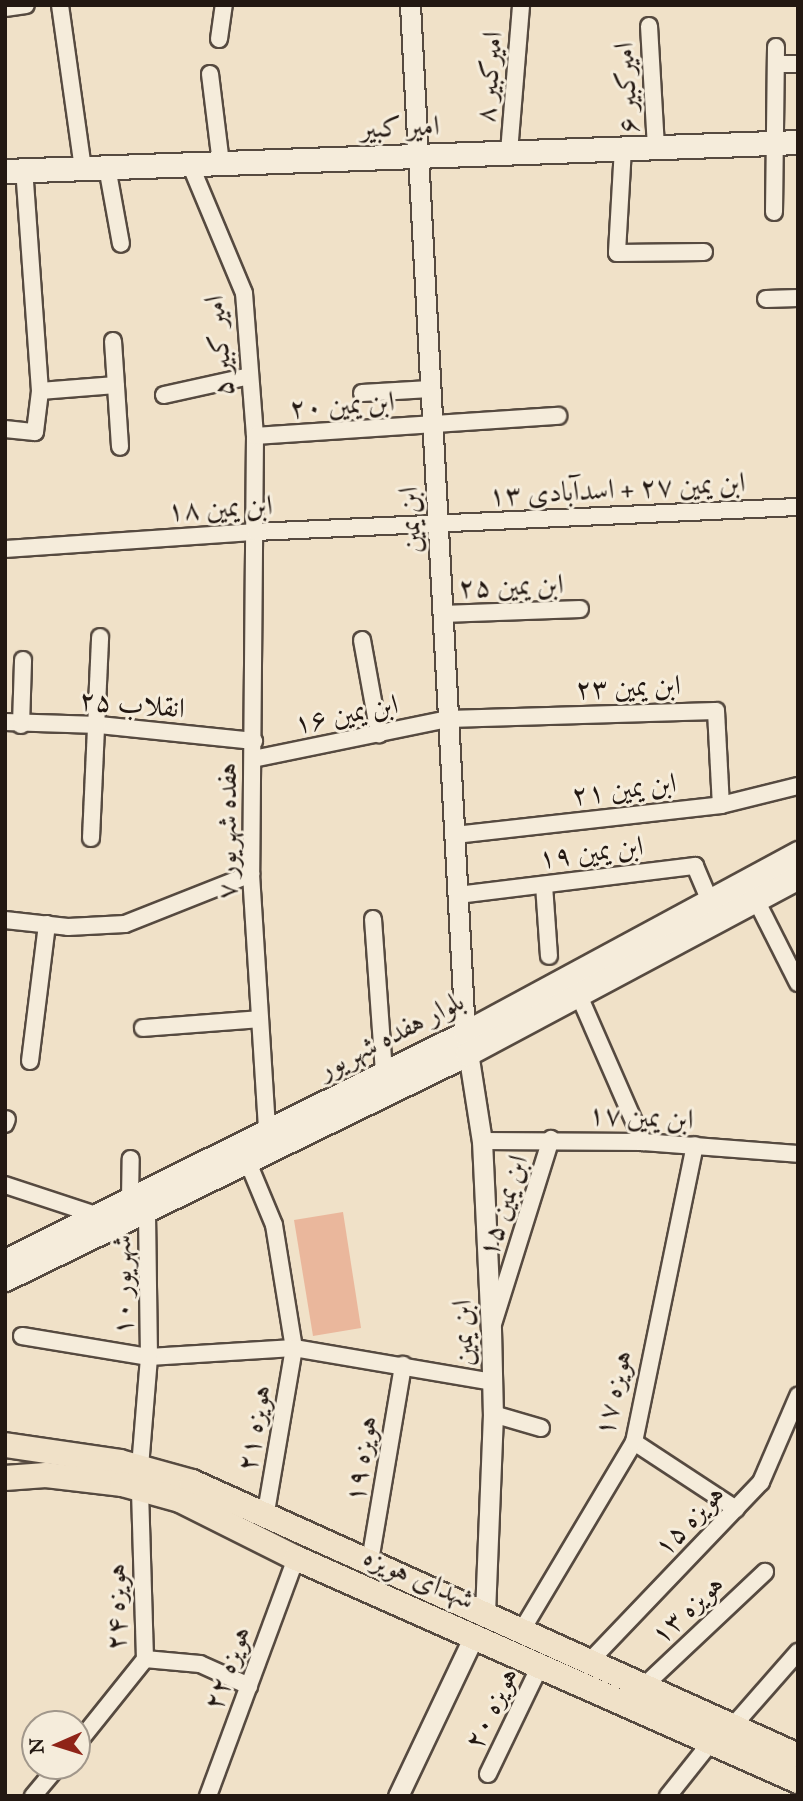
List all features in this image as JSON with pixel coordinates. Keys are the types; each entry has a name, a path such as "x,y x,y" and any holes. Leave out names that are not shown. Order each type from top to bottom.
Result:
{"main road":[{"name":"امیر کبیر","path":"15,170 787,142"},
{"name":"بلوار هفده شهریور","path":"5,1261 96,1215 139,1205 247,1160 466,1043 709,899 798,853"},
{"name":"بلوار هفده شهریور","path":"5,1279 139,1205 267,1129 384,1073 466,1043 577,991 798,877"},
{"name":"شهدای هویزه","path":"5,1445 140,1478 296,1558 475,1634 798,1781"},
{"name":"شهدای هویزه","path":"5,1478 46,1475 192,1482 265,1517 485,1611 589,1662 798,1756"}],"street":[{"path":"5,8 26,5"},
{"path":"60,5 83,168"},
{"path":"219,39 224,5"},
{"name":"ابن یمین","path":"410,5 466,1043 482,1141 491,1329 493,1414 485,1611"},
{"name":"امیرکبیر ۸","path":"509,152 521,5"},
{"name":"امیرکبیر ۶","path":"649,26 656,147"},
{"path":"774,212 787,142 776,47"},
{"path":"776,64 798,64"},
{"path":"210,74 221,163"},
{"path":"623,148 617,253 704,252"},
{"name":"امیر کبیر ۵","path":"190,164 244,293 255,436 255,532"},
{"path":"107,167 121,244"},
{"path":"5,429 36,432 40,391 15,170"},
{"path":"766,299 798,299"},
{"path":"113,341 120,447"},
{"path":"164,395 250,376"},
{"path":"40,391 116,385"},
{"path":"362,393 430,389"},
{"name":"ابن یمین ۲۰","path":"255,436 558,416"},
{"name":"ابن یمین ۲۷ + اسدآبادی ۱۳","path":"438,523 798,507"},
{"name":"ابن یمین ۱۸","path":"5,549 438,523"},
{"name":"هفده شهریور ۷","path":"255,532 251,874 267,1129"},
{"name":"ابن یمین ۲۵","path":"443,614 580,609"},
{"path":"91,838 99,725 100,637"},
{"path":"362,640 379,734"},
{"path":"13,723 23,660"},
{"name":"ابن یمین ۲۳","path":"448,719 716,711 721,805"},
{"name":"ابن یمین ۱۶","path":"253,759 448,719"},
{"name":"انقلاب ۲۵","path":"13,723 99,725 254,741"},
{"name":"ابن یمین ۲۱","path":"455,835 721,805 798,786"},
{"name":"ابن یمین ۱۹","path":"458,895 695,866 709,899"},
{"path":"5,920 47,925 125,923 251,874"},
{"path":"544,885 550,956"},
{"path":"756,900 798,983"},
{"path":"373,919 384,1073"},
{"path":"30,1061 47,925"},
{"path":"577,991 643,1142"},
{"path":"143,1028 260,1019"},
{"name":"ابن یمین ۱۷","path":"482,1141 551,1139 643,1142 798,1154"},
{"name":"ابن یمین ۱۵","path":"491,1329 551,1139"},
{"name":"هویزه ۱۷","path":"522,1630 634,1441 695,1145"},
{"name":"شهریور ۱۰","path":"131,1159 139,1205 149,1357 140,1478"},
{"name":"هویزه ۲۱","path":"247,1160 274,1226 295,1348 265,1517"},
{"path":"5,1185 96,1215"},
{"path":"22,1336 149,1357 295,1348 492,1382"},
{"name":"هویزه ۱۹","path":"370,1561 403,1365"},
{"name":"هویزه ۱۵","path":"589,1662 761,1482 798,1396"},
{"path":"493,1414 541,1427"},
{"path":"634,1441 736,1509"},
{"name":"هویزه ۲۴","path":"91,1726 145,1659 140,1478"},
{"name":"هویزه ۲۲","path":"208,1796 296,1558"},
{"name":"هویزه ۱۳","path":"645,1685 765,1573"},
{"path":"398,1796 475,1634"},
{"path":"732,1727 798,1651"},
{"path":"145,1659 200,1664 249,1685"},
{"name":"هویزه ۲۰","path":"488,1774 541,1664"},
{"path":"668,1796 711,1742"},
{"path":"33,1796 46,1780"}],"building":[{"path":"343,1212 361,1328 313,1336 294,1220"}]}
